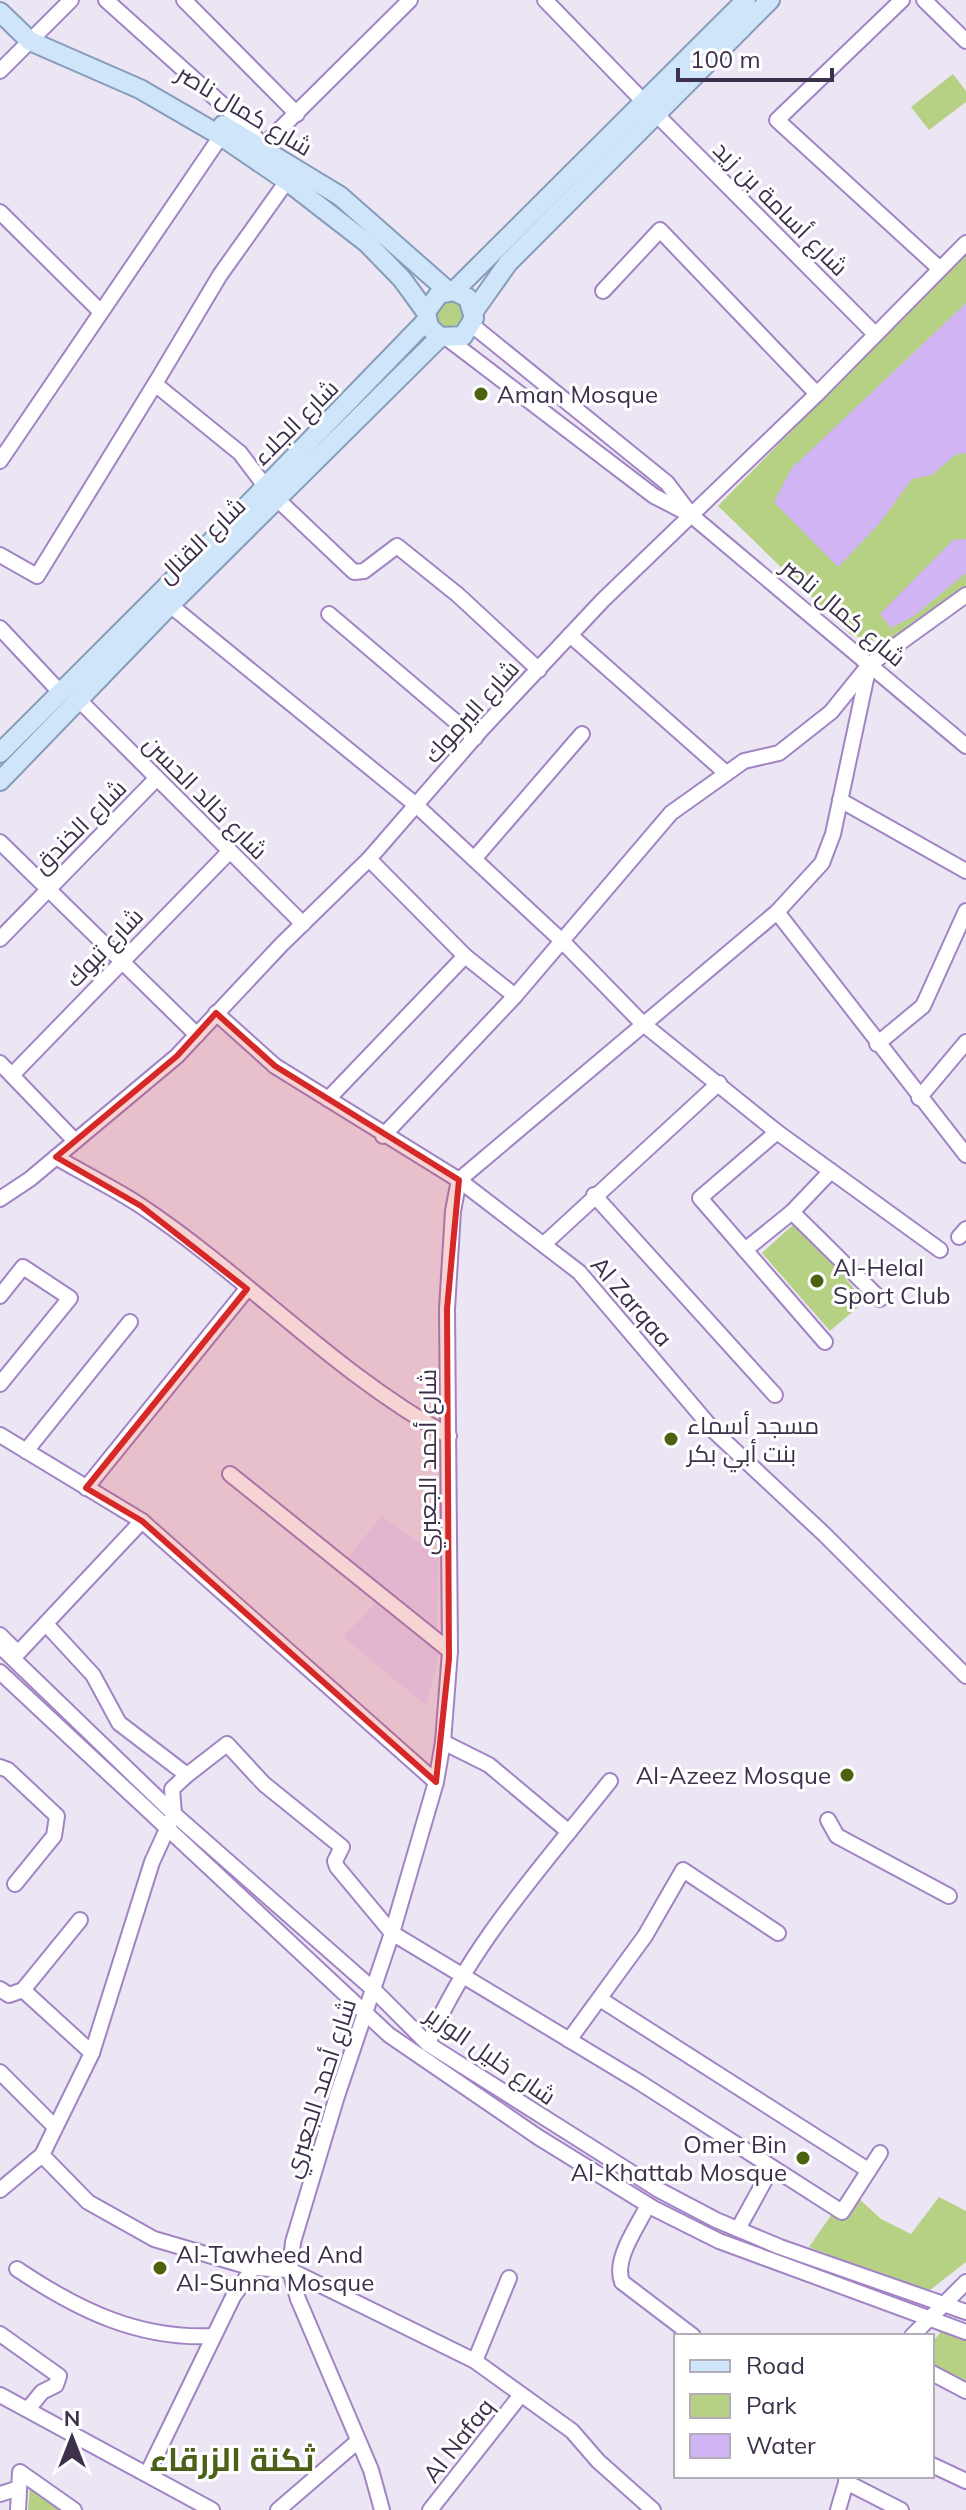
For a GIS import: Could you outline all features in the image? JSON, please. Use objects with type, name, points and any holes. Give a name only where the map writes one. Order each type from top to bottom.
[{"type":"main road","name":"شارع كمال ناصر","points":[[1,0],[34,38],[139,76],[263,146],[340,196],[451,291]]},
{"type":"main road","points":[[746,0],[650,108],[508,263],[463,336],[444,338],[427,316],[432,299],[451,291],[650,108],[770,0]]},
{"type":"main road","name":"شارع كمال ناصر","points":[[0,12],[34,38],[140,89],[221,136],[287,181],[367,243],[402,279],[427,316]]},
{"type":"main road","points":[[451,291],[468,298],[473,318]]},
{"type":"main road","name":"شارع الجلاء","points":[[59,691],[271,493],[427,316]]},
{"type":"main road","name":"شارع القنال","points":[[0,781],[170,605],[271,493],[444,338]]},
{"type":"main road","points":[[0,753],[59,691]]},
{"type":"street","points":[[0,71],[71,0]]},
{"type":"street","points":[[106,0],[243,123],[263,146],[410,0]]},
{"type":"street","points":[[184,0],[297,114]]},
{"type":"street","name":"شارع أسامة بن زيد","points":[[545,0],[874,333]]},
{"type":"street","points":[[902,0],[777,120],[940,269]]},
{"type":"street","points":[[924,0],[966,41]]},
{"type":"street","points":[[0,461],[221,136]]},
{"type":"street","points":[[0,555],[37,576],[220,275],[287,181]]},
{"type":"street","points":[[0,212],[100,311]]},
{"type":"street","points":[[603,291],[660,230],[817,394]]},
{"type":"street","name":"شارع اليرموك","points":[[0,1199],[56,1157],[197,1035],[369,859],[570,635],[817,394],[966,243]]},
{"type":"street","name":"شارع كمال ناصر","points":[[473,318],[667,483],[691,515]]},
{"type":"street","name":"شارع كمال ناصر","points":[[444,338],[654,496],[691,515],[966,746]]},
{"type":"street","points":[[155,384],[240,453],[271,493],[354,572],[364,571],[397,546],[458,595],[539,670]]},
{"type":"street","points":[[383,1136],[515,996],[671,813],[744,761],[779,753],[831,712],[869,665],[966,595]]},
{"type":"street","points":[[170,605],[416,805],[563,942],[642,1023],[777,1132],[940,1250]]},
{"type":"street","points":[[329,614],[475,738]]},
{"type":"street","points":[[0,628],[59,691]]},
{"type":"street","points":[[570,635],[726,773]]},
{"type":"street","points":[[459,1180],[777,912],[822,863],[833,834],[869,665]]},
{"type":"street","name":"شارع خالد الحسن","points":[[79,700],[303,924]]},
{"type":"street","points":[[474,859],[582,734]]},
{"type":"street","name":"شارع الخندق","points":[[0,939],[156,779]]},
{"type":"street","points":[[840,800],[966,871]]},
{"type":"street","points":[[0,842],[197,1035]]},
{"type":"street","name":"شارع تبوك","points":[[12,1075],[229,852]]},
{"type":"street","points":[[369,859],[465,956],[515,996]]},
{"type":"street","points":[[877,1044],[923,1006],[966,911]]},
{"type":"street","points":[[777,912],[966,1155]]},
{"type":"street","points":[[328,1099],[465,956]]},
{"type":"street","name":"Al Zarqaa","points":[[216,1013],[275,1066],[383,1136],[459,1180],[579,1272],[715,1432],[825,1535],[966,1676]]},
{"type":"street","points":[[919,1098],[966,1042]]},
{"type":"street","points":[[0,1063],[75,1141]]},
{"type":"street","points":[[544,1244],[719,1083]]},
{"type":"street","points":[[777,1132],[700,1198],[825,1342]]},
{"type":"street","points":[[56,1157],[141,1206],[384,1398],[449,1436]]},
{"type":"street","points":[[745,1250],[792,1212],[831,1171]]},
{"type":"street","name":"شارع أحمد الجعبري","points":[[290,2270],[293,2242],[337,2096],[392,1933],[436,1782],[443,1742],[450,1651],[447,1309],[453,1211],[459,1180]]},
{"type":"street","points":[[594,1195],[775,1395]]},
{"type":"street","points":[[792,1212],[880,1299]]},
{"type":"street","points":[[0,1296],[23,1267],[70,1298],[0,1384]]},
{"type":"street","points":[[0,1269],[13,1279]]},
{"type":"street","points":[[86,1488],[247,1289]]},
{"type":"street","points":[[26,1451],[130,1322]]},
{"type":"street","points":[[0,1435],[142,1521],[436,1782]]},
{"type":"street","points":[[230,1474],[450,1651]]},
{"type":"street","points":[[0,1635],[18,1653],[142,1521]]},
{"type":"street","points":[[46,1624],[93,1675],[119,1723],[187,1775]]},
{"type":"street","name":"شارع خليل الوزير","points":[[0,1646],[174,1814],[374,1990],[428,2044],[659,2190],[780,2247],[966,2312]]},
{"type":"street","name":"شارع خليل الوزير","points":[[0,1672],[389,2035],[525,2129],[648,2205],[719,2241],[966,2332]]},
{"type":"street","points":[[443,1742],[489,1765],[569,1832]]},
{"type":"street","points":[[0,2190],[42,2155],[92,2053],[152,1862],[174,1814],[172,1789],[227,1744],[264,1784],[342,1847],[335,1861],[337,1867],[392,1933],[462,1977],[569,2040],[842,2212],[880,2153]]},
{"type":"street","points":[[0,1767],[8,1770],[57,1816],[54,1836],[15,1884]]},
{"type":"street","points":[[428,2044],[462,1977],[610,1781]]},
{"type":"street","points":[[828,1820],[837,1836],[949,1896]]},
{"type":"street","points":[[569,2040],[645,1936],[683,1870],[778,1933]]},
{"type":"street","points":[[0,1989],[9,1995],[23,1990],[80,1920]]},
{"type":"street","points":[[23,1990],[92,2053]]},
{"type":"street","points":[[600,1999],[868,2170]]},
{"type":"street","points":[[1,2074],[55,2127]]},
{"type":"street","points":[[42,2155],[88,2202],[154,2239],[253,2268],[290,2270],[475,2361],[572,2431],[598,2461],[653,2510]]},
{"type":"street","points":[[738,2229],[771,2169]]},
{"type":"street","points":[[648,2205],[621,2259],[619,2276],[622,2282],[690,2334]]},
{"type":"street","points":[[148,2472],[233,2297],[253,2268]]},
{"type":"street","points":[[17,2269],[92,2315],[184,2337],[214,2336]]},
{"type":"street","points":[[290,2270],[371,2470],[382,2510]]},
{"type":"street","points":[[475,2361],[509,2278]]},
{"type":"street","points":[[914,2334],[966,2282]]},
{"type":"street","points":[[2,2340],[59,2376],[56,2385],[42,2392],[29,2408]]},
{"type":"street","points":[[934,2374],[966,2391]]},
{"type":"street","points":[[0,2395],[148,2472],[189,2504],[212,2510]]},
{"type":"street","name":"Al Nafaq","points":[[438,2507],[520,2396]]},
{"type":"street","points":[[278,2510],[358,2441]]},
{"type":"street","points":[[934,2466],[966,2481]]},
{"type":"street","points":[[18,2510],[20,2472],[74,2510]]},
{"type":"street","points":[[838,2510],[847,2479],[901,2510]]},
{"type":"street","points":[[0,2494],[19,2488]]},
{"type":"highlighted area","points":[[216,1013],[275,1066],[459,1180],[447,1309],[449,1659],[436,1782],[142,1521],[86,1488],[247,1289],[141,1206],[56,1157],[177,1056]]},
{"type":"shaded area","points":[[381,1516],[439,1556],[437,1639],[344,1563]]},
{"type":"shaded area","points":[[380,1599],[440,1651],[426,1705],[343,1637]]},
{"type":"green space","points":[[953,74],[966,91],[966,102],[929,130],[911,107]]},
{"type":"green space","points":[[966,253],[966,586],[891,645],[851,635],[718,506]]},
{"type":"green space","points":[[450,301],[459,305],[463,314],[459,323],[450,327],[441,323],[437,314],[441,305]]},
{"type":"green space","name":"Al-Helal Sport Club","points":[[796,1222],[865,1301],[830,1331],[762,1253]]},
{"type":"green space","points":[[855,2195],[881,2219],[911,2234],[939,2197],[966,2211],[966,2262],[930,2290],[907,2285],[809,2247],[832,2214]]},
{"type":"green space","points":[[943,2329],[966,2339],[966,2386],[934,2371],[934,2340]]},
{"type":"green space","points":[[30,2486],[60,2510],[28,2510]]},
{"type":"water","points":[[966,303],[966,453],[955,455],[932,475],[912,479],[879,524],[838,567],[774,502],[791,469]]},
{"type":"water","points":[[966,539],[966,573],[914,616],[891,628],[880,614],[953,540]]},
{"type":"place","name":"Aman Mosque","points":[[481,394]]},
{"type":"place","name":"Al-Helal Sport Club","points":[[817,1281]]},
{"type":"place","name":"مسجد أسماء بنت أبي بكر","points":[[671,1439]]},
{"type":"place","name":"Al-Azeez Mosque","points":[[847,1775]]},
{"type":"place","name":"Omer Bin Al-Khattab Mosque","points":[[803,2158]]},
{"type":"place","name":"Al-Tawheed And Al-Sunna Mosque","points":[[160,2268]]},
{"type":"district","name":"ثكنة الزرقاء","points":[[232,2459]]}]
